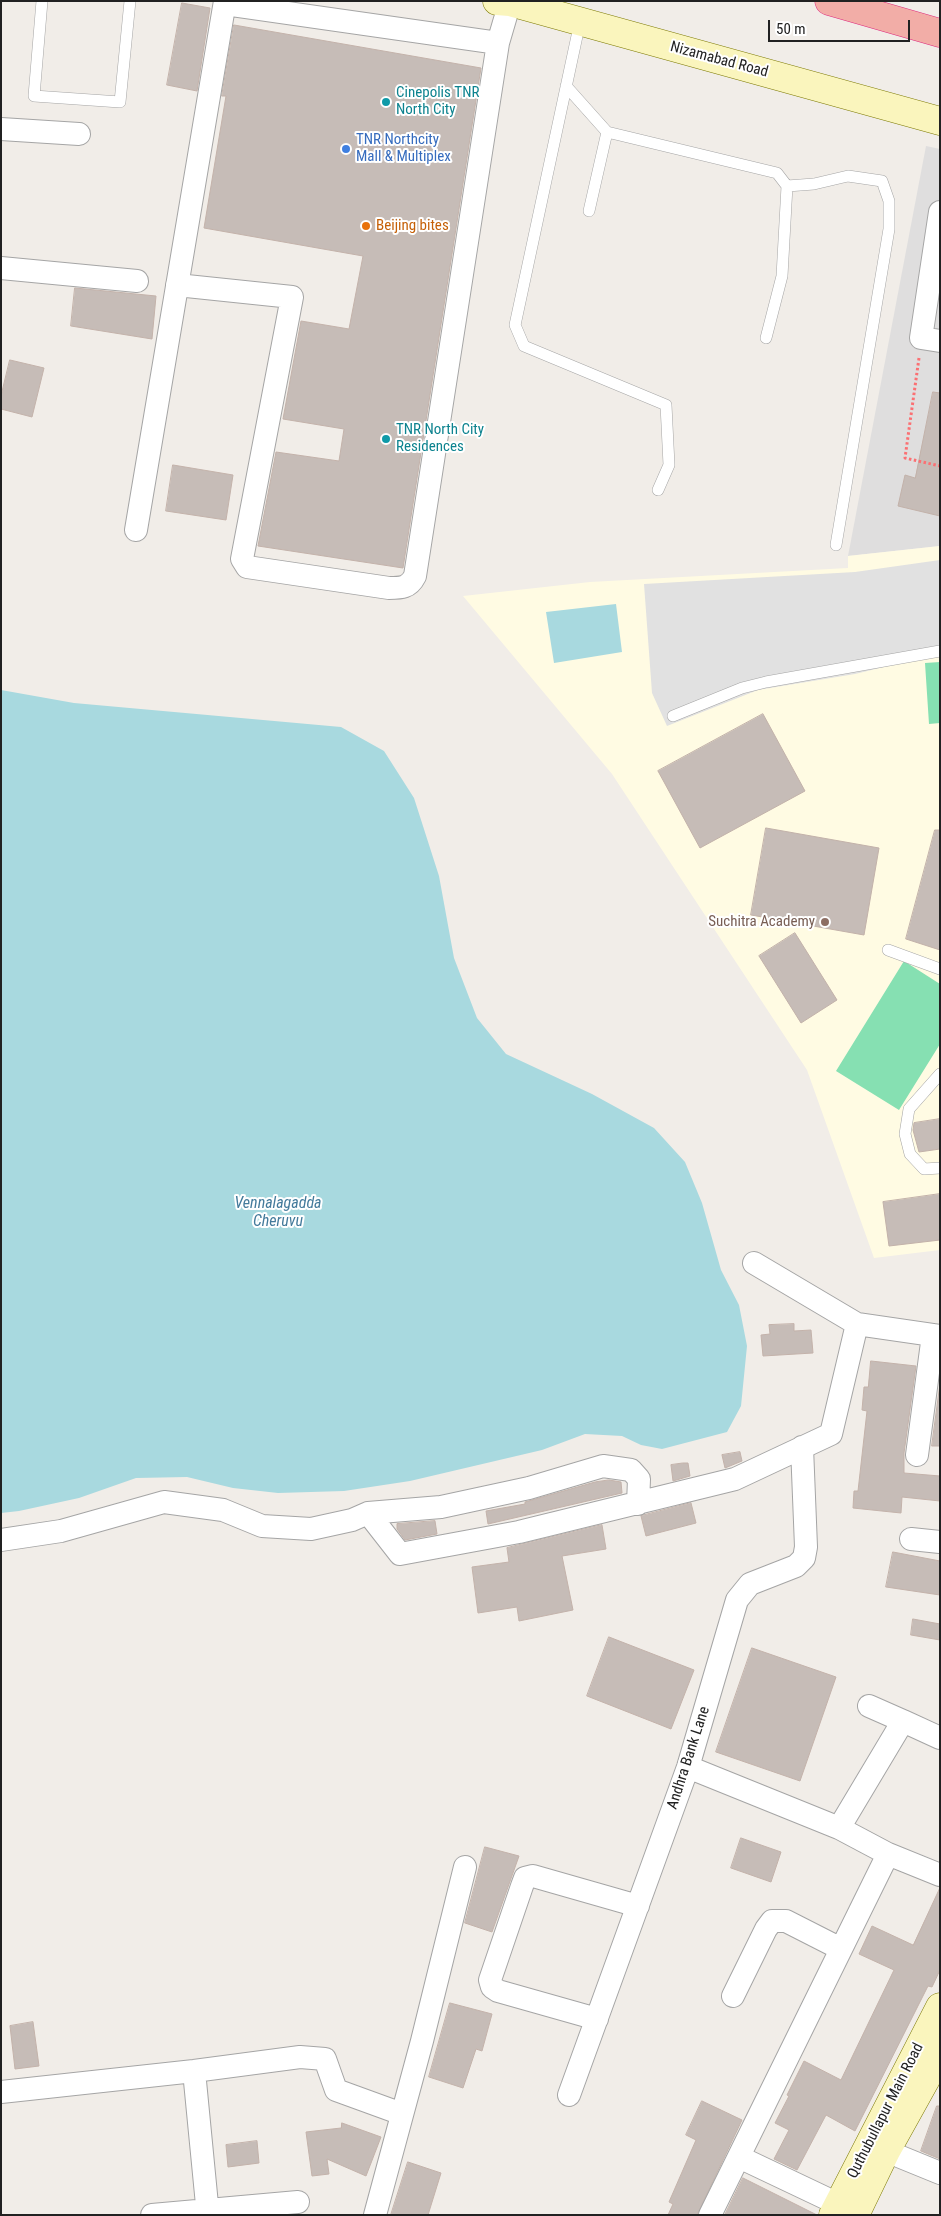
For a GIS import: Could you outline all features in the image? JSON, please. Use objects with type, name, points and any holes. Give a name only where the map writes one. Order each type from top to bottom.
[{"type":"highway","points":[[829,1],[940,33]]},
{"type":"main road","name":"Nizamabad Road","points":[[503,2],[940,121]]},
{"type":"main road","name":"Quthubullapur Main Road","points":[[842,2211],[940,2007]]},
{"type":"main road","name":"Quthubullapur Main Road","points":[[842,2211],[886,2151],[933,2081],[940,2048]]},
{"type":"street","points":[[136,530],[225,2],[498,43]]},
{"type":"street","points":[[177,284],[292,297],[242,559],[247,568],[389,588],[405,587],[411,583],[415,576],[503,2]]},
{"type":"street","points":[[1,129],[79,134]]},
{"type":"street","points":[[930,340],[940,212]]},
{"type":"street","points":[[1,268],[137,281]]},
{"type":"street","points":[[754,1263],[857,1324],[936,1336],[918,1455]]},
{"type":"street","points":[[368,1513],[400,1554],[520,1532],[735,1479],[831,1434],[857,1324]]},
{"type":"street","name":"Andhra Bank Lane","points":[[569,2095],[688,1767],[737,1600],[750,1584],[796,1566],[804,1558],[806,1547],[802,1448]]},
{"type":"street","points":[[1,1540],[61,1531],[164,1502],[223,1510],[262,1526],[311,1529],[352,1520],[368,1513],[441,1507],[529,1488],[602,1466],[630,1470],[638,1479],[638,1504]]},
{"type":"street","points":[[911,1539],[940,1542]]},
{"type":"street","points":[[869,1706],[940,1738]]},
{"type":"street","points":[[839,1828],[904,1721]]},
{"type":"street","points":[[688,1767],[839,1828],[888,1854],[940,1875]]},
{"type":"street","points":[[710,2215],[888,1854]]},
{"type":"street","points":[[375,2215],[464,1867]]},
{"type":"street","points":[[597,2019],[498,1991],[492,1987],[490,1980],[522,1886],[525,1878],[533,1876],[638,1906]]},
{"type":"street","points":[[732,1996],[766,1929],[772,1921],[786,1921],[841,1949]]},
{"type":"street","points":[[1,2092],[194,2071],[300,2057],[325,2059],[336,2090],[402,2114]]},
{"type":"street","points":[[194,2071],[208,2212]]},
{"type":"street","points":[[886,2151],[940,2173]]},
{"type":"street","points":[[739,2157],[842,2211]]},
{"type":"street","points":[[152,2215],[208,2212],[298,2202]]},
{"type":"lane","points":[[42,1],[34,96],[120,102],[130,1]]},
{"type":"lane","points":[[580,22],[515,325],[524,346],[666,405],[669,465],[658,490]]},
{"type":"lane","points":[[566,86],[607,132],[777,173],[787,186],[782,276],[766,338]]},
{"type":"lane","points":[[589,211],[607,132]]},
{"type":"lane","points":[[787,186],[814,184],[848,176],[882,181],[889,201],[889,229],[836,545]]},
{"type":"lane","points":[[673,716],[742,688],[766,682],[940,651]]},
{"type":"lane","points":[[888,950],[940,969]]},
{"type":"lane","points":[[940,1074],[909,1109],[905,1134],[910,1154],[924,1168],[940,1168]]},
{"type":"path","points":[[930,340],[905,458],[940,466]]},
{"type":"shaded area","points":[[926,146],[940,149],[940,546],[848,556]]},
{"type":"shaded area","name":"Suchitra Academy","points":[[940,546],[940,1250],[874,1258],[807,1070],[612,774],[463,596],[590,582],[848,568],[848,556]]},
{"type":"shaded area","points":[[940,560],[940,657],[917,659],[855,674],[758,690],[667,726],[652,693],[644,584],[855,572]]},
{"type":"green space","points":[[940,662],[940,723],[929,724],[925,663]]},
{"type":"green space","points":[[904,961],[940,984],[940,1044],[899,1110],[836,1071]]},
{"type":"water","points":[[616,604],[622,652],[554,663],[546,612]]},
{"type":"water","name":"Vennalagadda Cheruvu","points":[[1,690],[74,703],[341,727],[384,751],[414,798],[439,876],[454,958],[477,1018],[506,1054],[592,1094],[654,1128],[685,1162],[702,1203],[721,1270],[739,1305],[747,1346],[741,1406],[727,1432],[662,1449],[641,1445],[622,1436],[585,1434],[542,1450],[410,1481],[344,1491],[278,1493],[233,1488],[187,1477],[136,1478],[79,1498],[1,1513]]},
{"type":"building","points":[[182,3],[210,8],[197,91],[167,85]]},
{"type":"building","points":[[234,25],[481,68],[403,568],[258,546],[276,452],[339,461],[344,429],[283,419],[301,321],[349,329],[363,256],[204,228],[226,96],[222,96]]},
{"type":"building","points":[[75,288],[156,296],[152,339],[71,326]]},
{"type":"building","points":[[10,360],[44,368],[32,417],[1,409],[1,396]]},
{"type":"building","points":[[933,392],[940,393],[940,516],[898,506],[905,475],[915,478]]},
{"type":"building","points":[[173,465],[233,475],[226,520],[166,511]]},
{"type":"building","points":[[763,714],[805,791],[700,848],[658,771]]},
{"type":"building","points":[[766,828],[879,848],[864,935],[751,915]]},
{"type":"building","points":[[935,830],[940,830],[940,950],[906,939]]},
{"type":"building","points":[[795,933],[837,1000],[801,1023],[759,956]]},
{"type":"building","points":[[940,1119],[940,1149],[919,1152],[913,1130],[914,1123]]},
{"type":"building","points":[[940,1194],[940,1240],[889,1246],[883,1202]]},
{"type":"building","points":[[794,1324],[794,1331],[811,1330],[813,1353],[763,1356],[761,1335],[770,1334],[769,1325]]},
{"type":"building","points":[[871,1361],[916,1366],[904,1453],[904,1473],[940,1476],[940,1501],[902,1497],[901,1513],[853,1508],[854,1491],[858,1491],[867,1411],[862,1410],[864,1387],[868,1387]]},
{"type":"building","points":[[940,1384],[940,1446],[932,1446]]},
{"type":"building","points":[[740,1452],[742,1461],[725,1468],[722,1455]]},
{"type":"building","points":[[688,1463],[690,1476],[673,1481],[671,1465]]},
{"type":"building","points":[[609,1480],[621,1482],[622,1493],[488,1524],[486,1511],[525,1504],[525,1502],[595,1482]]},
{"type":"building","points":[[691,1503],[696,1523],[646,1536],[641,1516]]},
{"type":"building","points":[[435,1521],[437,1534],[405,1540],[397,1529],[397,1524]]},
{"type":"building","points":[[602,1525],[606,1549],[562,1556],[573,1610],[519,1621],[517,1607],[478,1613],[472,1567],[509,1562],[507,1548]]},
{"type":"building","points":[[893,1552],[940,1561],[940,1595],[886,1587]]},
{"type":"building","points":[[913,1619],[940,1624],[940,1640],[911,1635]]},
{"type":"building","points":[[609,1637],[694,1670],[671,1729],[587,1696]]},
{"type":"building","points":[[752,1648],[836,1677],[800,1781],[716,1752]]},
{"type":"building","points":[[741,1838],[781,1852],[771,1882],[731,1868]]},
{"type":"building","points":[[485,1847],[519,1856],[492,1932],[465,1923]]},
{"type":"building","points":[[940,1888],[940,1970],[932,1987],[928,1986],[855,2131],[826,2115],[797,2170],[774,2159],[789,2130],[775,2123],[804,2061],[841,2080],[894,1970],[859,1954],[872,1926],[913,1945]]},
{"type":"building","points":[[450,2003],[492,2014],[482,2051],[476,2049],[463,2088],[429,2077]]},
{"type":"building","points":[[33,2022],[39,2066],[15,2069],[10,2026]]},
{"type":"building","points":[[702,2101],[742,2120],[697,2215],[668,2215],[673,2204],[669,2202],[696,2140],[686,2135]]},
{"type":"building","points":[[937,2106],[940,2106],[940,2159],[921,2151]]},
{"type":"building","points":[[342,2123],[381,2137],[366,2176],[327,2159],[329,2174],[312,2176],[306,2132],[341,2128]]},
{"type":"building","points":[[257,2141],[259,2163],[228,2167],[226,2145]]},
{"type":"building","points":[[408,2162],[441,2173],[428,2215],[391,2215]]},
{"type":"building","points":[[743,2178],[817,2215],[725,2215]]},
{"type":"place","name":"Cinepolis TNR North City","points":[[386,102]]},
{"type":"place","name":"TNR Northcity Mall & Multiplex","points":[[346,149]]},
{"type":"place","name":"Beijing bites","points":[[366,226]]},
{"type":"place","name":"TNR North City Residences","points":[[386,439]]},
{"type":"place","name":"Suchitra Academy","points":[[825,922]]}]
